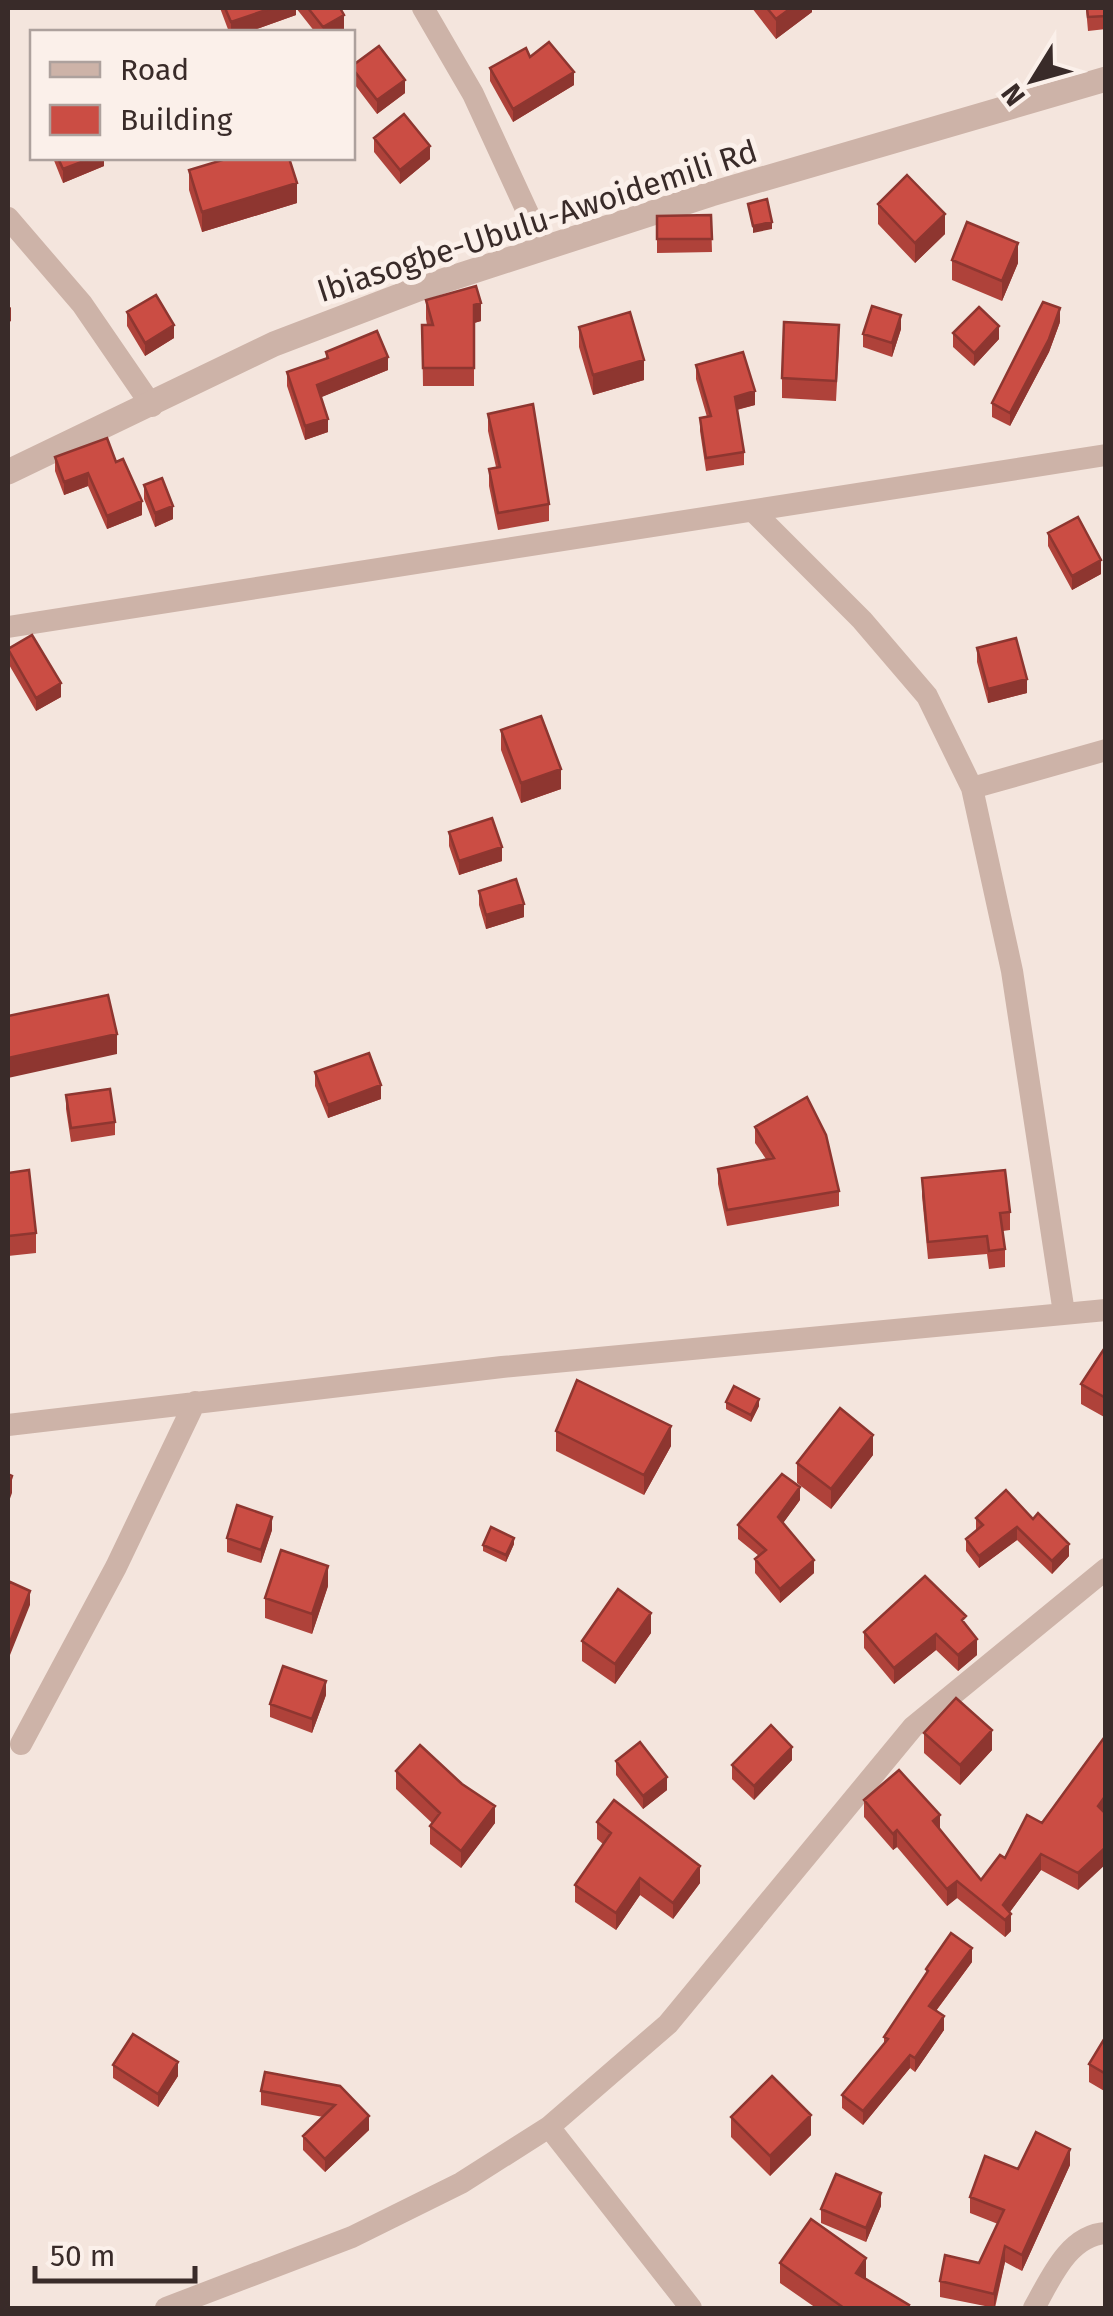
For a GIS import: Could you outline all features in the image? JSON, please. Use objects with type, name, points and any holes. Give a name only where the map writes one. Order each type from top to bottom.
[{"type":"street","points":[[423,8],[473,94],[544,248]]},
{"type":"street","name":"Ibiasogbe-Ubulu-Awoidemili Rd","points":[[8,472],[274,344],[418,289],[1106,80]]},
{"type":"street","points":[[8,218],[82,304],[152,406]]},
{"type":"street","points":[[8,626],[1106,455]]},
{"type":"street","points":[[754,512],[862,620],[927,696],[972,788],[1012,970],[1064,1313]]},
{"type":"street","points":[[972,788],[1106,750]]},
{"type":"street","points":[[8,1425],[502,1367],[1106,1310]]},
{"type":"street","points":[[21,1744],[116,1567],[194,1402]]},
{"type":"street","points":[[166,2308],[352,2238],[461,2182],[549,2127],[668,2024],[913,1728],[1106,1568]]},
{"type":"street","points":[[549,2127],[691,2308]]},
{"type":"street","points":[[1034,2308],[1076,2244],[1090,2235],[1106,2233]]},
{"type":"building","points":[[225,8],[272,8],[231,22]]},
{"type":"building","points":[[308,8],[340,8],[344,15],[323,27]]},
{"type":"building","points":[[767,8],[791,8],[776,19]]},
{"type":"building","points":[[1087,8],[1106,8],[1106,16],[1088,17]]},
{"type":"building","points":[[549,42],[574,72],[513,109],[490,68],[526,48],[530,57]]},
{"type":"building","points":[[379,46],[405,80],[377,100],[355,72],[355,64]]},
{"type":"building","points":[[404,114],[430,146],[400,170],[374,138]]},
{"type":"building","points":[[59,160],[87,160],[63,169]]},
{"type":"building","points":[[222,160],[290,160],[297,183],[202,212],[189,170]]},
{"type":"building","points":[[907,175],[945,214],[915,243],[878,204]]},
{"type":"building","points":[[767,199],[772,222],[753,226],[748,204]]},
{"type":"building","points":[[711,215],[712,239],[657,239],[657,216]]},
{"type":"building","points":[[967,222],[1018,243],[1002,281],[952,260]]},
{"type":"building","points":[[476,286],[481,303],[474,305],[474,368],[423,368],[422,325],[433,325],[426,300]]},
{"type":"building","points":[[156,295],[174,325],[145,343],[127,312]]},
{"type":"building","points":[[1043,302],[1060,308],[1049,339],[1010,413],[992,403]]},
{"type":"building","points":[[872,306],[901,315],[892,343],[863,334]]},
{"type":"building","points":[[979,307],[999,326],[974,353],[953,333]]},
{"type":"building","points":[[630,312],[644,360],[593,375],[579,327]]},
{"type":"building","points":[[784,322],[839,325],[836,381],[782,378]]},
{"type":"building","points":[[377,331],[388,357],[317,385],[328,419],[305,426],[287,372],[328,358],[326,352]]},
{"type":"building","points":[[743,352],[755,391],[735,397],[744,452],[706,458],[700,418],[711,416],[696,365]]},
{"type":"building","points":[[533,404],[549,504],[498,513],[489,469],[500,467],[488,414]]},
{"type":"building","points":[[107,438],[116,462],[123,459],[142,501],[107,516],[88,473],[64,482],[55,457]]},
{"type":"building","points":[[162,478],[173,506],[155,513],[144,485]]},
{"type":"building","points":[[1078,517],[1101,560],[1072,576],[1048,533]]},
{"type":"building","points":[[32,635],[61,683],[36,698],[8,649]]},
{"type":"building","points":[[1016,638],[1027,679],[988,689],[977,648]]},
{"type":"building","points":[[541,716],[561,769],[521,783],[501,730]]},
{"type":"building","points":[[492,818],[502,847],[459,861],[449,832]]},
{"type":"building","points":[[516,879],[524,904],[486,915],[479,891]]},
{"type":"building","points":[[108,995],[117,1034],[8,1058],[8,1016]]},
{"type":"building","points":[[369,1053],[381,1085],[328,1105],[315,1072]]},
{"type":"building","points":[[110,1089],[115,1122],[71,1128],[66,1095]]},
{"type":"building","points":[[807,1097],[826,1135],[839,1191],[727,1210],[718,1169],[774,1158],[755,1127]]},
{"type":"building","points":[[29,1170],[36,1233],[8,1236],[8,1173]]},
{"type":"building","points":[[1005,1170],[1010,1212],[1000,1213],[1005,1249],[989,1251],[987,1236],[928,1242],[922,1178]]},
{"type":"building","points":[[1106,1346],[1106,1398],[1081,1384]]},
{"type":"building","points":[[577,1380],[671,1426],[644,1475],[556,1431]]},
{"type":"building","points":[[734,1386],[759,1399],[751,1415],[726,1402]]},
{"type":"building","points":[[840,1408],[873,1435],[831,1489],[797,1463]]},
{"type":"building","points":[[782,1474],[800,1487],[778,1517],[814,1560],[780,1589],[755,1559],[766,1550],[738,1525]]},
{"type":"building","points":[[1006,1490],[1033,1519],[1038,1513],[1069,1544],[1052,1561],[1017,1527],[979,1556],[966,1539],[983,1525],[976,1518]]},
{"type":"building","points":[[237,1505],[272,1517],[261,1550],[227,1538]]},
{"type":"building","points":[[491,1527],[514,1538],[506,1555],[483,1545]]},
{"type":"building","points":[[281,1550],[328,1566],[312,1614],[265,1598]]},
{"type":"building","points":[[925,1576],[966,1616],[962,1620],[977,1639],[958,1655],[936,1634],[894,1668],[864,1632]]},
{"type":"building","points":[[8,1581],[30,1591],[8,1647]]},
{"type":"building","points":[[618,1589],[651,1613],[615,1664],[582,1641]]},
{"type":"building","points":[[283,1666],[326,1681],[312,1719],[270,1704]]},
{"type":"building","points":[[956,1698],[992,1730],[960,1765],[924,1733]]},
{"type":"building","points":[[771,1725],[792,1747],[754,1786],[732,1765]]},
{"type":"building","points":[[1106,1735],[1106,1795],[1098,1806],[1106,1814],[1106,1847],[1078,1873],[1041,1854],[1003,1905],[1011,1914],[1005,1920],[957,1881],[947,1889],[897,1830],[893,1834],[864,1800],[899,1770],[940,1815],[933,1821],[981,1880],[1000,1855],[1005,1858],[1027,1815],[1042,1823]]},
{"type":"building","points":[[640,1742],[667,1777],[643,1796],[616,1761]]},
{"type":"building","points":[[420,1745],[462,1784],[495,1806],[461,1851],[430,1826],[440,1813],[396,1771]]},
{"type":"building","points":[[614,1800],[700,1866],[673,1903],[640,1878],[616,1913],[575,1885],[611,1833],[597,1822]]},
{"type":"building","points":[[951,1933],[972,1948],[929,2006],[944,2016],[915,2058],[910,2055],[863,2111],[842,2095],[888,2039],[884,2037]]},
{"type":"building","points":[[133,2034],[178,2062],[158,2094],[113,2065]]},
{"type":"building","points":[[1106,2036],[1106,2074],[1089,2064]]},
{"type":"building","points":[[265,2072],[340,2086],[369,2116],[325,2159],[303,2136],[335,2105],[261,2091]]},
{"type":"building","points":[[772,2076],[811,2115],[770,2156],[731,2117]]},
{"type":"building","points":[[1036,2132],[1070,2149],[1022,2255],[1005,2246],[994,2294],[940,2281],[945,2255],[979,2263],[1004,2210],[970,2197],[985,2156],[1018,2169]]},
{"type":"building","points":[[836,2174],[881,2193],[866,2228],[821,2209]]},
{"type":"building","points":[[811,2219],[866,2258],[856,2273],[909,2305],[907,2308],[844,2308],[780,2263]]}]
